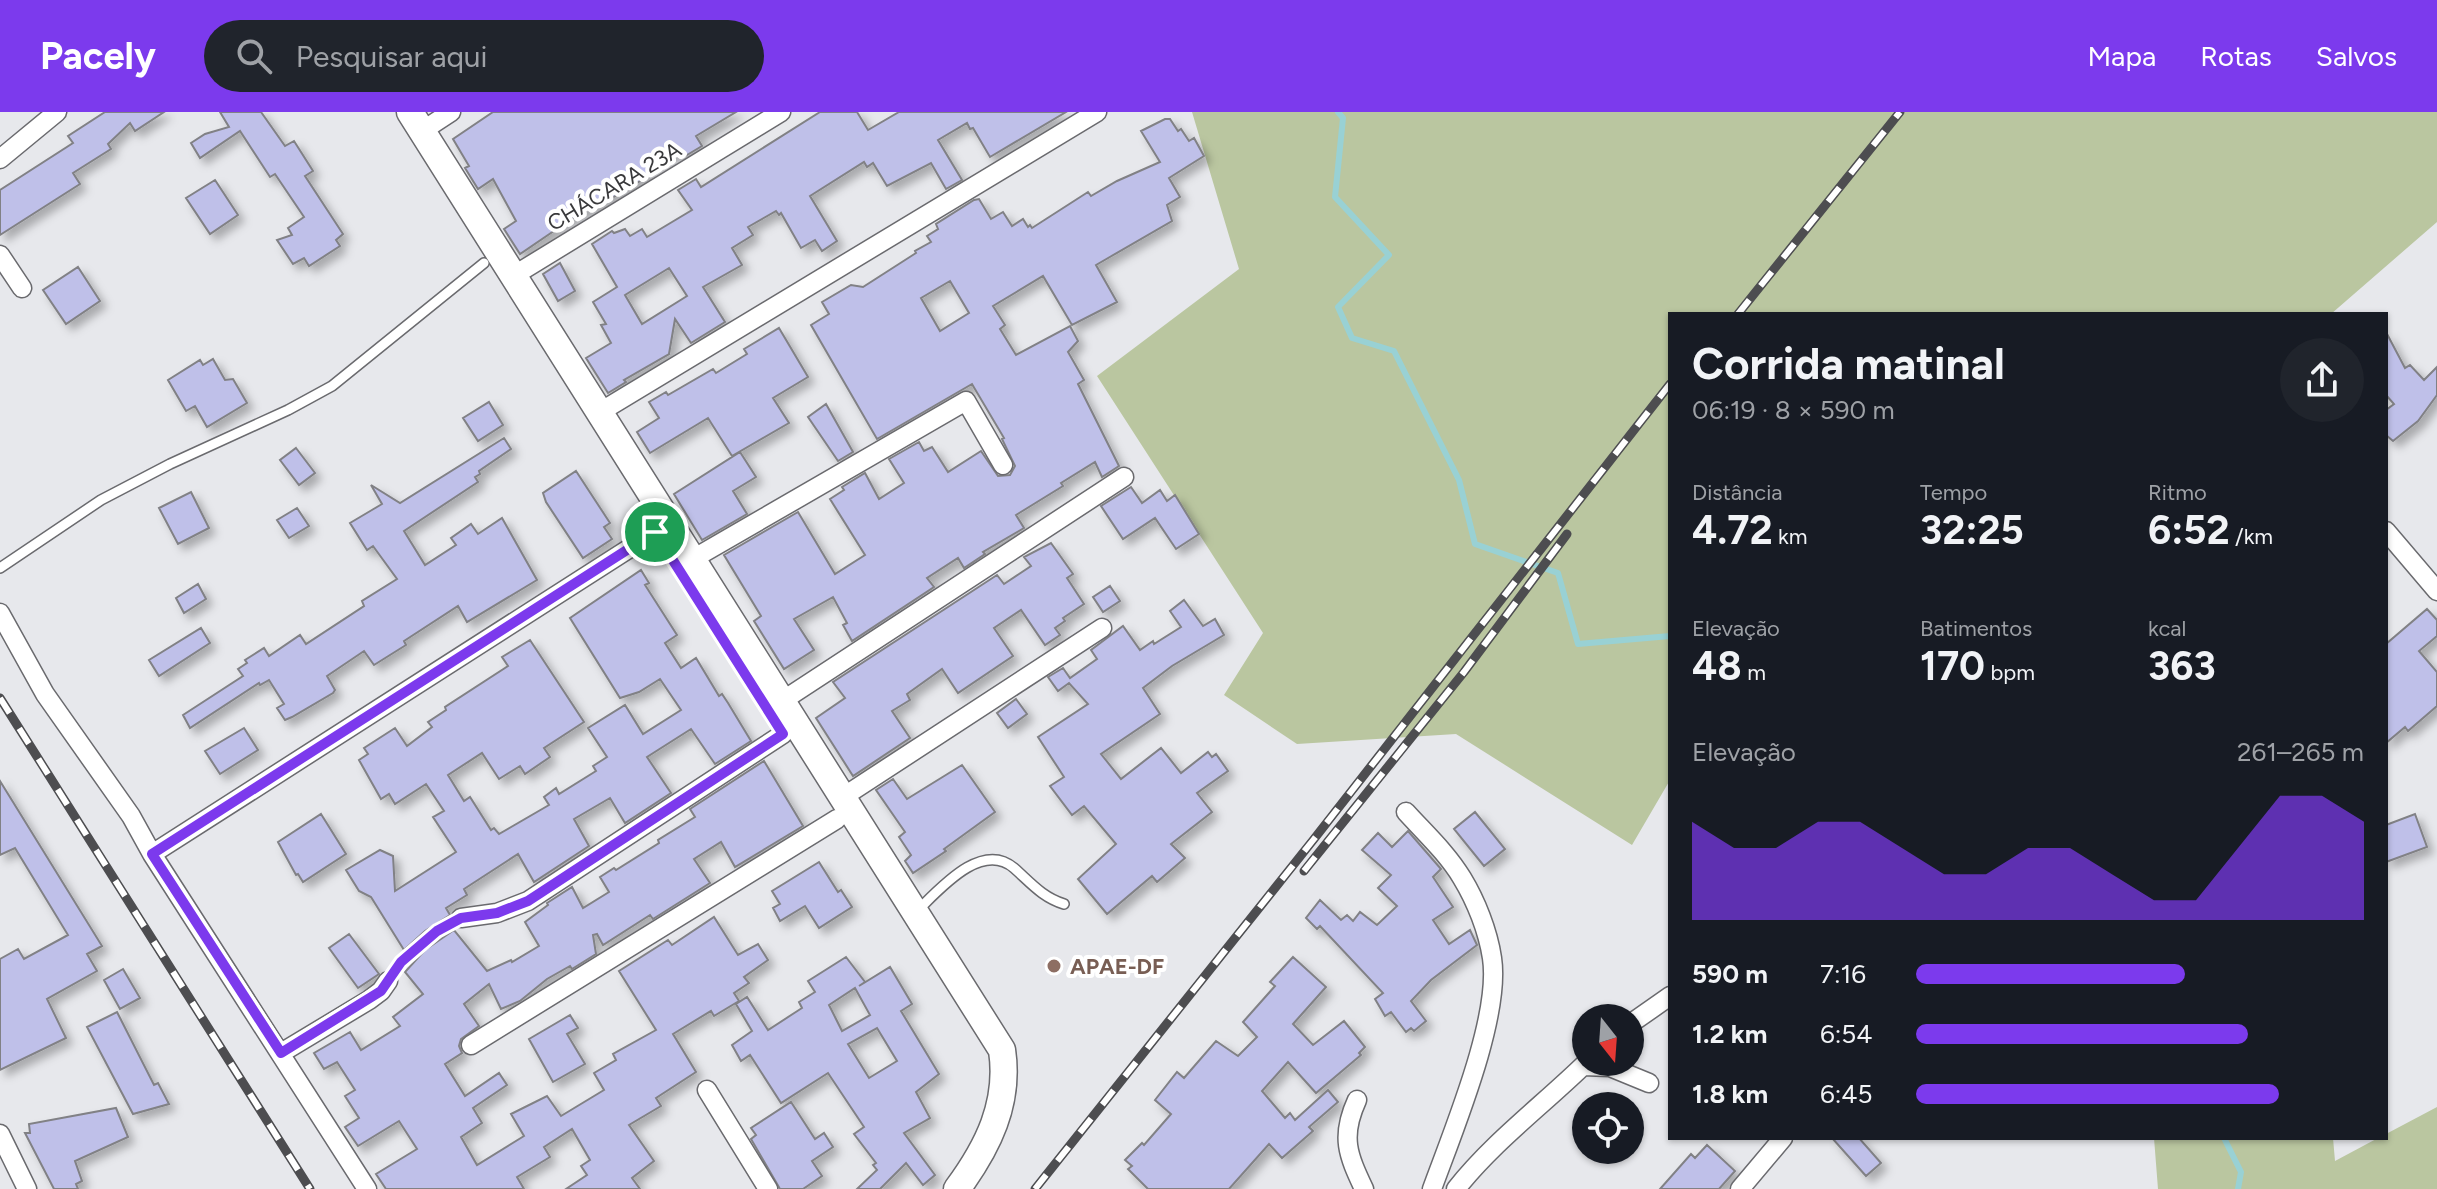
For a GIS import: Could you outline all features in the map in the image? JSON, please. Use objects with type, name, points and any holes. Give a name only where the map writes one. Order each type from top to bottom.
[{"type":"street","points":[[0,159],[57,112]]},
{"type":"street","points":[[389,112],[783,734],[916,912],[1002,1050],[1006,1073],[993,1131],[957,1189]]},
{"type":"street","points":[[451,112],[416,122],[782,701],[840,808],[986,1055],[994,1078],[998,1107]]},
{"type":"street","name":"CHÁCARA 23A","points":[[513,276],[781,112]]},
{"type":"street","points":[[600,412],[1097,112]]},
{"type":"street","points":[[0,255],[22,288]]},
{"type":"street","points":[[691,560],[966,401],[1003,465]]},
{"type":"street","points":[[782,701],[1124,477]]},
{"type":"street","points":[[152,854],[655,532]]},
{"type":"street","points":[[2388,533],[2437,591]]},
{"type":"street","points":[[0,613],[45,694],[131,816],[152,854],[367,1189]]},
{"type":"street","points":[[471,1045],[840,808],[1102,628]]},
{"type":"street","points":[[461,918],[497,913],[528,901],[783,734]]},
{"type":"street","points":[[1406,812],[1461,875],[1471,893],[1492,959],[1493,980],[1483,1037],[1432,1189]]},
{"type":"street","points":[[281,1053],[369,1000],[388,981]]},
{"type":"street","points":[[1644,1014],[1668,997]]},
{"type":"street","points":[[1456,1189],[1480,1161],[1572,1075]]},
{"type":"street","points":[[1632,1076],[1649,1083]]},
{"type":"street","points":[[707,1090],[768,1189]]},
{"type":"street","points":[[1357,1100],[1348,1119],[1346,1136],[1349,1157],[1364,1189]]},
{"type":"street","points":[[0,1134],[27,1189]]},
{"type":"street","points":[[1740,1189],[1781,1140]]},
{"type":"lane","points":[[0,568],[101,500],[332,386],[484,263]]},
{"type":"lane","points":[[916,912],[967,868],[991,859],[1012,866],[1038,891],[1064,904]]},
{"type":"lane","points":[[388,981],[401,962],[424,941],[461,918]]},
{"type":"green space","points":[[1192,112],[2437,112],[2437,222],[2333,312],[1668,312],[1668,783],[1632,845],[1456,734],[1297,744],[1224,695],[1263,633],[1097,376],[1239,269]]},
{"type":"green space","points":[[2437,1107],[2437,1189],[2158,1189],[2154,1140],[2333,1140],[2335,1161],[2374,1140],[2388,1140],[2388,1133]]},
{"type":"building","points":[[105,112],[164,112],[135,131],[130,123],[108,144],[111,149],[73,173],[80,184],[0,235],[0,190],[73,143],[68,136]]},
{"type":"building","points":[[220,112],[261,112],[285,146],[294,141],[313,171],[305,176],[343,234],[336,240],[340,246],[309,266],[304,258],[293,264],[277,240],[292,235],[288,228],[304,217],[275,174],[270,177],[240,131],[200,158],[191,143],[205,134],[229,127]]},
{"type":"building","points":[[493,112],[736,112],[696,136],[702,146],[682,158],[678,152],[647,171],[650,175],[567,222],[520,254],[504,229],[516,221],[493,179],[478,189],[453,139]]},
{"type":"building","points":[[820,112],[857,112],[868,130],[899,112],[1066,112],[990,157],[967,123],[938,140],[962,180],[946,189],[931,163],[887,186],[873,163],[867,167],[864,162],[810,196],[837,241],[822,251],[815,240],[801,248],[781,213],[779,215],[776,211],[748,227],[753,235],[732,248],[742,265],[703,287],[725,322],[691,343],[675,319],[669,354],[608,393],[586,358],[611,343],[601,325],[606,324],[593,302],[617,287],[592,244],[612,231],[625,229],[630,236],[642,229],[647,237],[692,210],[678,190],[696,179],[701,187]],"holes":[[[669,268],[687,296],[642,324],[625,295]]]},
{"type":"building","points":[[1170,119],[1189,141],[1194,138],[1204,156],[1169,178],[1180,197],[1167,205],[1172,221],[1096,265],[1117,302],[1072,325],[1043,276],[993,306],[1005,325],[1000,329],[1016,355],[1070,326],[1078,341],[1068,352],[1084,380],[1078,384],[1119,466],[1102,477],[1095,462],[1061,483],[1063,486],[1016,515],[1024,528],[983,552],[985,554],[964,568],[958,558],[927,578],[934,587],[852,641],[843,625],[847,623],[833,597],[794,619],[814,650],[784,669],[754,621],[761,616],[724,555],[798,512],[835,574],[865,555],[830,499],[844,490],[842,487],[865,473],[879,499],[904,483],[889,459],[919,442],[924,451],[932,447],[948,472],[981,451],[998,476],[1010,475],[1015,466],[1004,438],[972,384],[877,439],[811,325],[829,314],[822,302],[851,285],[863,287],[916,253],[931,242],[927,236],[938,229],[936,224],[974,200],[979,199],[991,219],[1003,212],[1012,226],[1023,219],[1032,228],[1088,192],[1091,196],[1160,162],[1141,131]],"holes":[[[950,281],[969,313],[940,331],[921,298]]]},
{"type":"building","points":[[215,180],[238,215],[210,234],[186,198]]},
{"type":"building","points":[[560,263],[575,291],[558,301],[543,274]]},
{"type":"building","points":[[78,267],[100,301],[66,324],[43,290]]},
{"type":"building","points":[[779,328],[808,377],[773,398],[789,423],[732,456],[708,418],[650,453],[637,432],[659,418],[649,402],[666,392],[668,395],[713,369],[716,373],[747,354],[744,349]]},
{"type":"building","points":[[2388,336],[2405,368],[2410,365],[2424,380],[2437,367],[2437,395],[2418,421],[2393,441],[2388,437],[2388,408],[2394,404],[2388,397]]},
{"type":"building","points":[[213,359],[225,380],[233,379],[247,403],[207,427],[195,406],[186,411],[168,380],[200,360],[203,365]]},
{"type":"building","points":[[489,402],[503,425],[478,441],[463,418]]},
{"type":"building","points":[[826,404],[853,452],[838,461],[808,417]]},
{"type":"building","points":[[504,438],[511,449],[479,471],[480,474],[475,477],[478,482],[404,531],[425,565],[456,545],[451,538],[471,524],[478,534],[502,518],[537,580],[467,622],[458,606],[374,665],[364,651],[327,676],[335,690],[333,693],[285,720],[277,708],[284,704],[269,680],[259,683],[190,728],[183,715],[243,676],[238,669],[247,663],[245,660],[264,648],[269,656],[300,635],[306,644],[364,606],[362,601],[397,579],[373,546],[367,550],[350,523],[382,504],[371,485],[400,503]]},
{"type":"building","points":[[296,448],[315,473],[299,485],[280,460]]},
{"type":"building","points":[[740,452],[756,477],[733,491],[747,514],[702,540],[674,494]]},
{"type":"building","points":[[576,471],[610,523],[604,527],[612,539],[583,558],[543,493]]},
{"type":"building","points":[[1131,487],[1142,503],[1160,490],[1167,501],[1175,495],[1199,534],[1176,549],[1155,518],[1123,539],[1101,506]]},
{"type":"building","points":[[191,492],[209,528],[178,544],[159,508]]},
{"type":"building","points":[[297,508],[309,526],[289,538],[277,520]]},
{"type":"building","points":[[1051,543],[1073,574],[1067,578],[1084,604],[1063,618],[1065,621],[1055,628],[1060,635],[1045,645],[1021,610],[994,628],[1013,656],[958,693],[942,669],[907,694],[910,700],[892,711],[910,738],[853,776],[816,718],[845,698],[833,682],[997,575],[1004,584],[1031,566],[1024,557]]},
{"type":"building","points":[[641,570],[649,583],[645,585],[677,635],[665,643],[681,668],[696,658],[751,741],[715,764],[691,729],[647,757],[671,793],[625,823],[610,798],[574,819],[589,846],[534,882],[518,854],[464,889],[467,895],[446,908],[450,915],[425,931],[404,950],[371,897],[359,891],[346,870],[380,850],[393,856],[395,891],[456,852],[433,817],[444,811],[426,784],[395,804],[389,794],[381,799],[359,760],[368,754],[364,748],[395,728],[407,746],[432,727],[428,722],[446,710],[445,707],[508,666],[502,657],[530,640],[584,722],[544,748],[550,757],[525,774],[520,766],[499,779],[482,753],[448,775],[464,801],[470,797],[491,830],[494,828],[499,834],[549,805],[544,797],[556,788],[559,794],[596,771],[593,766],[607,757],[588,728],[625,705],[643,734],[681,710],[660,679],[639,692],[620,698],[570,618]]},
{"type":"building","points":[[198,584],[206,599],[184,613],[176,598]]},
{"type":"building","points":[[1110,586],[1120,601],[1103,612],[1093,597]]},
{"type":"building","points":[[1184,600],[1203,626],[1215,619],[1224,635],[1172,666],[1143,688],[1160,714],[1101,754],[1121,779],[1161,748],[1181,773],[1208,752],[1212,757],[1216,754],[1228,771],[1197,793],[1212,812],[1171,844],[1185,858],[1157,882],[1152,876],[1107,914],[1078,879],[1116,844],[1084,806],[1072,815],[1050,786],[1064,777],[1038,737],[1088,704],[1069,683],[1058,691],[1048,677],[1063,668],[1070,678],[1097,659],[1091,650],[1123,626],[1140,650],[1153,641],[1154,644],[1181,627],[1170,611]]},
{"type":"building","points":[[2427,609],[2437,620],[2437,636],[2419,651],[2437,672],[2437,706],[2408,731],[2405,727],[2388,741],[2388,642]]},
{"type":"building","points":[[201,628],[210,643],[159,676],[149,660]]},
{"type":"building","points":[[1016,699],[1027,714],[1008,728],[997,713]]},
{"type":"building","points":[[244,728],[258,750],[220,774],[205,751]]},
{"type":"building","points":[[764,761],[803,826],[735,867],[721,842],[694,859],[710,883],[653,919],[650,915],[603,945],[597,934],[593,935],[596,954],[572,969],[570,966],[547,979],[520,1001],[501,1009],[489,984],[464,1004],[479,1026],[461,1039],[459,1046],[462,1053],[445,1064],[465,1096],[499,1073],[507,1085],[473,1108],[482,1123],[461,1137],[477,1165],[524,1136],[511,1114],[547,1096],[561,1116],[604,1090],[594,1073],[616,1060],[613,1054],[656,1030],[619,971],[668,940],[672,945],[714,917],[738,955],[758,944],[768,960],[744,977],[749,983],[734,993],[739,1001],[714,1016],[711,1011],[673,1034],[696,1072],[656,1098],[661,1106],[629,1125],[654,1161],[632,1178],[640,1189],[566,1189],[587,1175],[581,1166],[590,1160],[572,1129],[544,1147],[550,1157],[517,1177],[524,1189],[386,1189],[376,1174],[417,1149],[399,1121],[358,1146],[345,1127],[359,1118],[345,1096],[355,1090],[337,1062],[324,1069],[314,1053],[350,1032],[361,1050],[400,1026],[393,1017],[423,994],[405,972],[425,950],[454,930],[487,971],[512,962],[539,946],[525,922],[547,903],[572,887],[583,908],[609,892],[600,877],[659,843],[658,840],[695,817],[690,809]]},
{"type":"building","points":[[962,765],[995,812],[913,873],[905,861],[911,855],[899,837],[905,832],[876,790],[893,779],[907,799]]},
{"type":"building","points":[[0,781],[102,946],[87,954],[97,971],[47,999],[66,1038],[0,1070],[0,959],[18,949],[24,959],[68,935],[15,848],[0,855]]},
{"type":"building","points":[[1475,812],[1505,849],[1484,866],[1454,829]]},
{"type":"building","points":[[321,814],[346,854],[303,882],[278,842]]},
{"type":"building","points":[[2415,814],[2427,847],[2388,861],[2388,824]]},
{"type":"building","points":[[1408,831],[1441,869],[1433,877],[1453,907],[1433,920],[1449,944],[1470,930],[1477,945],[1431,980],[1411,1001],[1426,1021],[1414,1031],[1411,1028],[1406,1032],[1391,1012],[1385,1016],[1375,999],[1383,993],[1320,926],[1317,929],[1306,918],[1320,900],[1341,920],[1347,915],[1353,921],[1360,912],[1377,925],[1397,906],[1378,888],[1391,875],[1362,850],[1378,833],[1392,847]]},
{"type":"building","points":[[819,862],[838,892],[841,890],[852,907],[819,928],[805,906],[780,921],[773,908],[780,904],[772,891]]},
{"type":"building","points":[[349,934],[379,974],[358,988],[329,948]]},
{"type":"building","points":[[846,957],[865,982],[859,986],[890,967],[912,1004],[901,1011],[939,1074],[916,1092],[930,1118],[904,1133],[935,1175],[923,1185],[906,1163],[880,1189],[857,1189],[877,1170],[873,1165],[876,1163],[854,1134],[864,1127],[828,1073],[781,1103],[750,1055],[741,1061],[732,1045],[752,1031],[736,1004],[747,997],[768,1030],[802,1008],[799,1002],[815,992],[808,981]],"holes":[[[855,988],[870,1015],[842,1031],[829,1005]],[[877,1028],[897,1061],[869,1078],[848,1044]]]},
{"type":"building","points":[[1293,957],[1326,987],[1293,1024],[1313,1045],[1344,1021],[1365,1047],[1359,1053],[1361,1055],[1316,1093],[1288,1062],[1262,1091],[1285,1118],[1290,1113],[1295,1120],[1328,1090],[1338,1102],[1309,1127],[1313,1131],[1282,1158],[1269,1144],[1229,1189],[1148,1189],[1128,1169],[1132,1166],[1125,1160],[1142,1143],[1144,1145],[1171,1114],[1155,1100],[1177,1072],[1184,1078],[1216,1041],[1238,1056],[1257,1037],[1243,1022],[1275,986],[1270,982]]},
{"type":"building","points":[[123,969],[140,998],[120,1009],[104,980]]},
{"type":"building","points":[[117,1012],[154,1085],[158,1083],[169,1104],[133,1114],[87,1027]]},
{"type":"building","points":[[570,1015],[578,1028],[567,1034],[585,1064],[553,1082],[529,1039]]},
{"type":"building","points":[[791,1102],[815,1139],[824,1133],[833,1147],[812,1161],[822,1176],[803,1189],[780,1189],[751,1139],[756,1135],[751,1128]]},
{"type":"building","points":[[116,1108],[128,1137],[75,1161],[82,1181],[76,1184],[78,1189],[54,1189],[25,1133],[30,1133],[29,1124]]},
{"type":"building","points":[[1834,1140],[1861,1140],[1881,1163],[1866,1176]]},
{"type":"building","points":[[1707,1145],[1735,1171],[1719,1189],[1660,1189],[1691,1154],[1695,1158]]},
{"type":"waterway","points":[[1338,112],[1343,118],[1335,197],[1389,255],[1338,307],[1352,338],[1394,351],[1459,480],[1475,544],[1558,573],[1578,644],[1668,636]]},
{"type":"waterway","points":[[2225,1140],[2241,1172],[2238,1189]]},
{"type":"railway","points":[[1740,312],[1900,112]]},
{"type":"railway","points":[[1035,1189],[1668,387]]},
{"type":"railway","points":[[1304,871],[1464,672],[1567,534]]},
{"type":"railway","points":[[0,698],[310,1189]]},
{"type":"place","name":"APAE-DF","points":[[1054,966]]},
{"type":"route","points":[[655,532],[783,734],[528,901],[497,913],[461,918],[437,931],[401,962],[381,991],[281,1053],[152,854],[655,532]]}]
